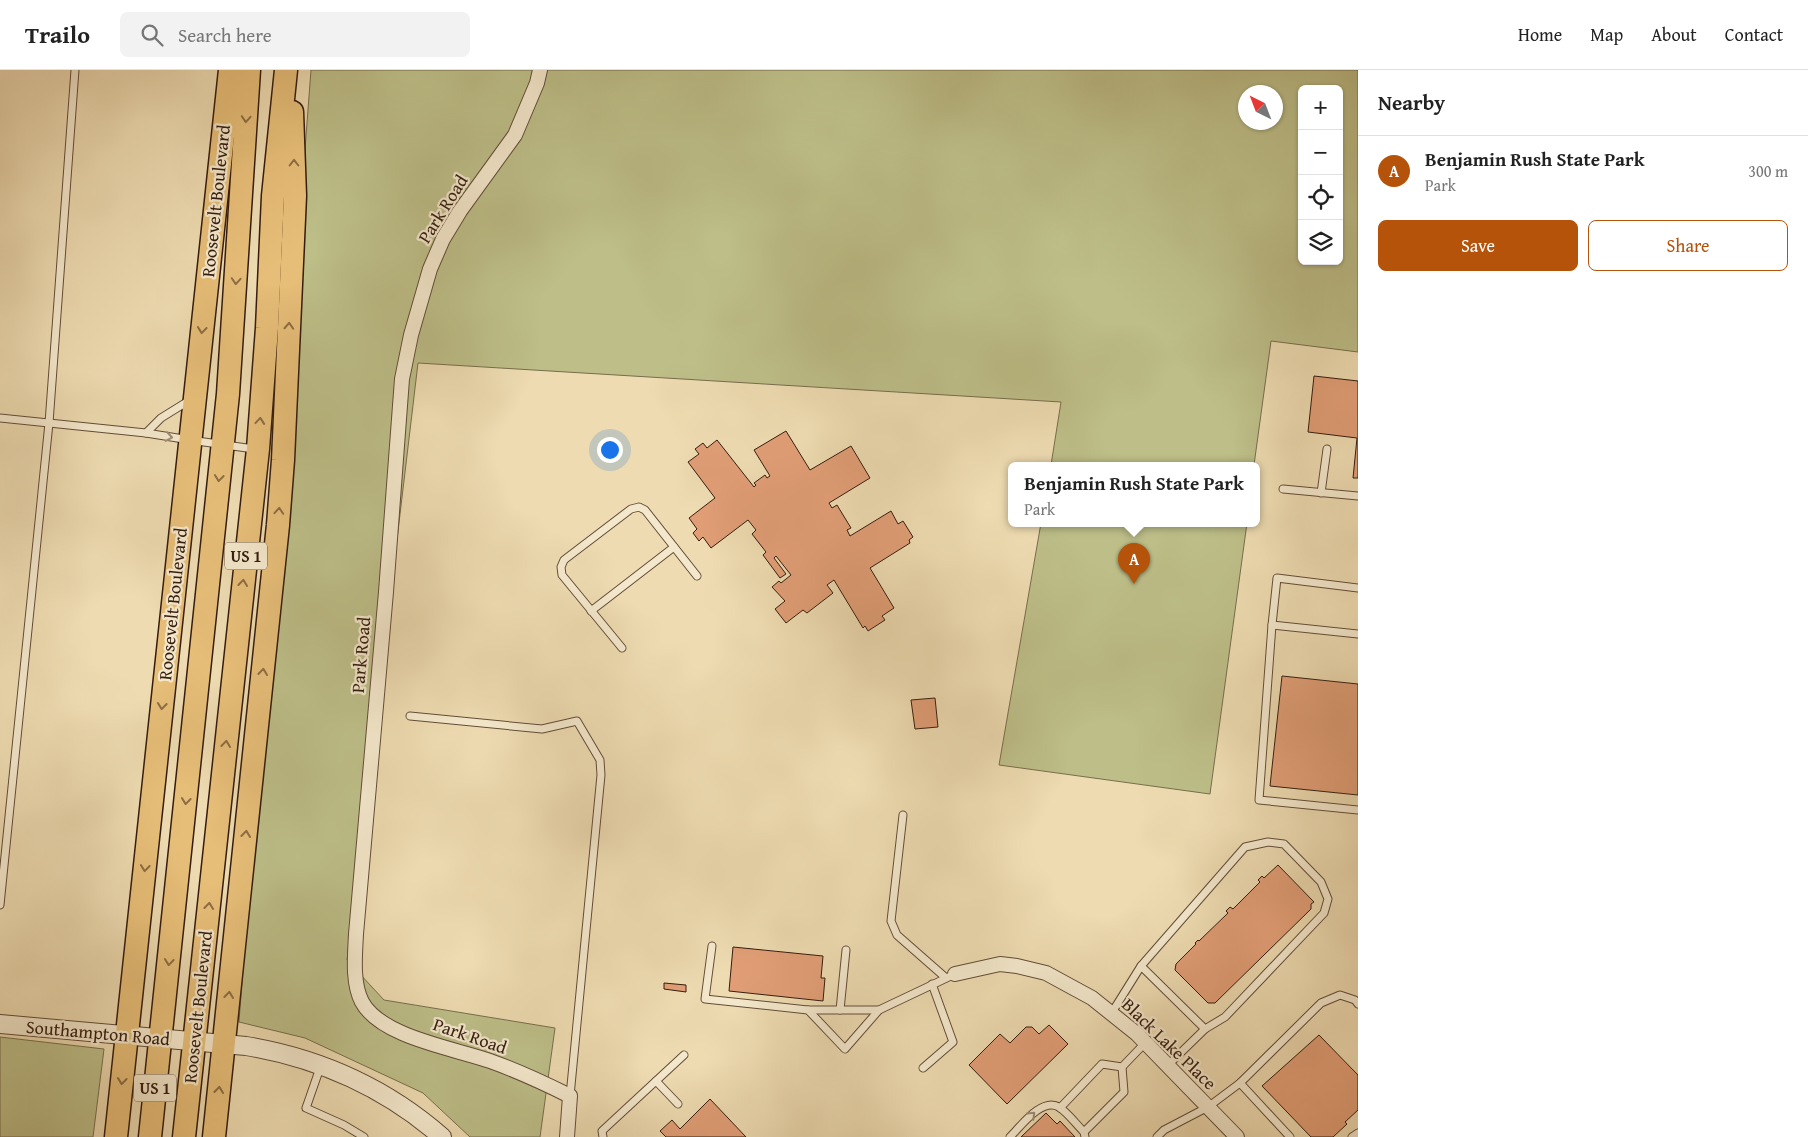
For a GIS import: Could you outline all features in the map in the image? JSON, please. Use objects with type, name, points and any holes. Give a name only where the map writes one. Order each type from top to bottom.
[{"type":"highway","name":"Roosevelt Boulevard","points":[[116,1137],[230,70]]},
{"type":"highway","name":"Roosevelt Boulevard","points":[[150,1137],[223,444],[233,329],[249,70]]},
{"type":"highway","name":"Roosevelt Boulevard","points":[[184,1137],[258,449],[267,328],[273,196],[286,70]]},
{"type":"highway","name":"Roosevelt Boulevard","points":[[214,1137],[278,525],[282,469],[295,196],[290,70]]},
{"type":"street","name":"Park Road","points":[[540,70],[537,83],[515,135],[460,211],[443,239],[430,270],[411,334],[402,379],[354,974],[361,1001],[376,1019],[394,1030],[490,1061],[570,1096]]},
{"type":"street","name":"Black Lake Place","points":[[950,976],[1000,964],[1016,966],[1046,973],[1092,998],[1145,1043],[1237,1137]]},
{"type":"street","name":"Southampton Road","points":[[0,1024],[246,1046],[284,1053],[321,1065],[380,1092],[417,1116],[442,1137]]},
{"type":"street","points":[[567,1137],[570,1096]]},
{"type":"lane","points":[[0,905],[49,423],[75,70]]},
{"type":"lane","points":[[146,432],[161,418],[195,397]]},
{"type":"lane","points":[[0,418],[146,432],[258,449]]},
{"type":"lane","points":[[1321,493],[1327,449]]},
{"type":"lane","points":[[1283,489],[1358,496]]},
{"type":"lane","points":[[622,648],[562,575],[561,567],[564,560],[632,509],[639,507],[645,510],[697,576]]},
{"type":"lane","points":[[591,611],[674,547]]},
{"type":"lane","points":[[1358,588],[1277,578],[1258,800],[1358,810]]},
{"type":"lane","points":[[1272,624],[1358,634]]},
{"type":"lane","points":[[410,716],[542,728],[577,721],[600,760],[601,776],[570,1096]]},
{"type":"lane","points":[[808,1010],[844,1049],[879,1010],[950,976],[897,935],[890,921],[903,814]]},
{"type":"lane","points":[[1111,1014],[1141,966],[1245,847],[1268,842],[1284,844],[1321,882],[1328,899],[1324,913],[1225,1017],[1205,1029],[1168,1066]]},
{"type":"lane","points":[[712,946],[705,999],[808,1010],[879,1010]]},
{"type":"lane","points":[[840,1010],[846,950]]},
{"type":"lane","points":[[1141,966],[1205,1029]]},
{"type":"lane","points":[[924,1068],[953,1042],[932,984]]},
{"type":"lane","points":[[1157,1137],[1164,1130],[1208,1108],[1240,1083],[1321,1003],[1340,995],[1355,1000],[1358,1004]]},
{"type":"lane","points":[[1010,1137],[1040,1107],[1051,1104],[1060,1108],[1085,1134],[1124,1092],[1122,1067],[1145,1043]]},
{"type":"lane","points":[[603,1137],[602,1131],[684,1055]]},
{"type":"lane","points":[[1060,1108],[1102,1064],[1122,1067]]},
{"type":"lane","points":[[321,1065],[306,1108],[344,1125],[364,1137]]},
{"type":"lane","points":[[656,1081],[678,1104]]},
{"type":"lane","points":[[1240,1083],[1290,1137]]},
{"type":"lane","points":[[1352,1137],[1358,1133]]},
{"type":"green space","points":[[311,70],[1358,70],[1358,352],[1271,341],[1254,462],[1051,462],[1061,402],[418,363],[347,960],[384,1000],[555,1028],[540,1137],[470,1137],[423,1093],[305,1038],[239,1022]]},
{"type":"green space","points":[[1040,527],[1246,527],[1210,794],[999,765]]},
{"type":"green space","points":[[0,1037],[104,1049],[93,1137],[0,1137]]},
{"type":"building","points":[[1314,376],[1358,381],[1358,478],[1353,478],[1357,438],[1308,432]]},
{"type":"building","points":[[786,431],[810,470],[851,446],[870,478],[829,503],[832,508],[837,505],[851,528],[847,530],[850,536],[891,511],[898,524],[903,521],[913,537],[909,540],[910,543],[870,568],[894,608],[882,616],[885,620],[868,631],[865,626],[863,628],[834,580],[827,585],[833,593],[807,613],[803,610],[786,623],[775,609],[785,601],[772,587],[791,575],[776,556],[774,558],[786,574],[780,578],[763,555],[766,552],[752,534],[756,530],[748,520],[711,548],[703,537],[699,541],[693,533],[697,529],[689,518],[715,498],[688,462],[699,454],[695,449],[703,443],[707,448],[717,440],[754,487],[756,485],[754,483],[765,475],[767,478],[770,476],[754,450]]},
{"type":"building","points":[[1282,676],[1358,684],[1358,795],[1270,786]]},
{"type":"building","points":[[935,698],[938,727],[915,729],[911,700]]},
{"type":"building","points":[[1278,865],[1314,902],[1311,904],[1311,909],[1215,1003],[1208,1003],[1175,970],[1176,964],[1198,940],[1228,913],[1226,911],[1230,907],[1233,909],[1260,882],[1258,880],[1262,876],[1264,878]]},
{"type":"building","points":[[733,947],[823,956],[821,978],[825,978],[823,1001],[729,991]]},
{"type":"building","points":[[664,983],[686,985],[686,992],[664,989]]},
{"type":"building","points":[[1049,1025],[1068,1044],[1007,1104],[969,1065],[1000,1034],[1010,1043],[1026,1027],[1032,1027],[1039,1034]]},
{"type":"building","points":[[1319,1035],[1358,1075],[1358,1110],[1333,1137],[1311,1137],[1262,1086]]},
{"type":"building","points":[[710,1099],[746,1137],[666,1137],[660,1131],[672,1120],[680,1129]]},
{"type":"building","points":[[1046,1113],[1057,1124],[1060,1121],[1075,1137],[1021,1137]]},
{"type":"place","name":"Benjamin Rush State Park","points":[[1134,584]]}]
